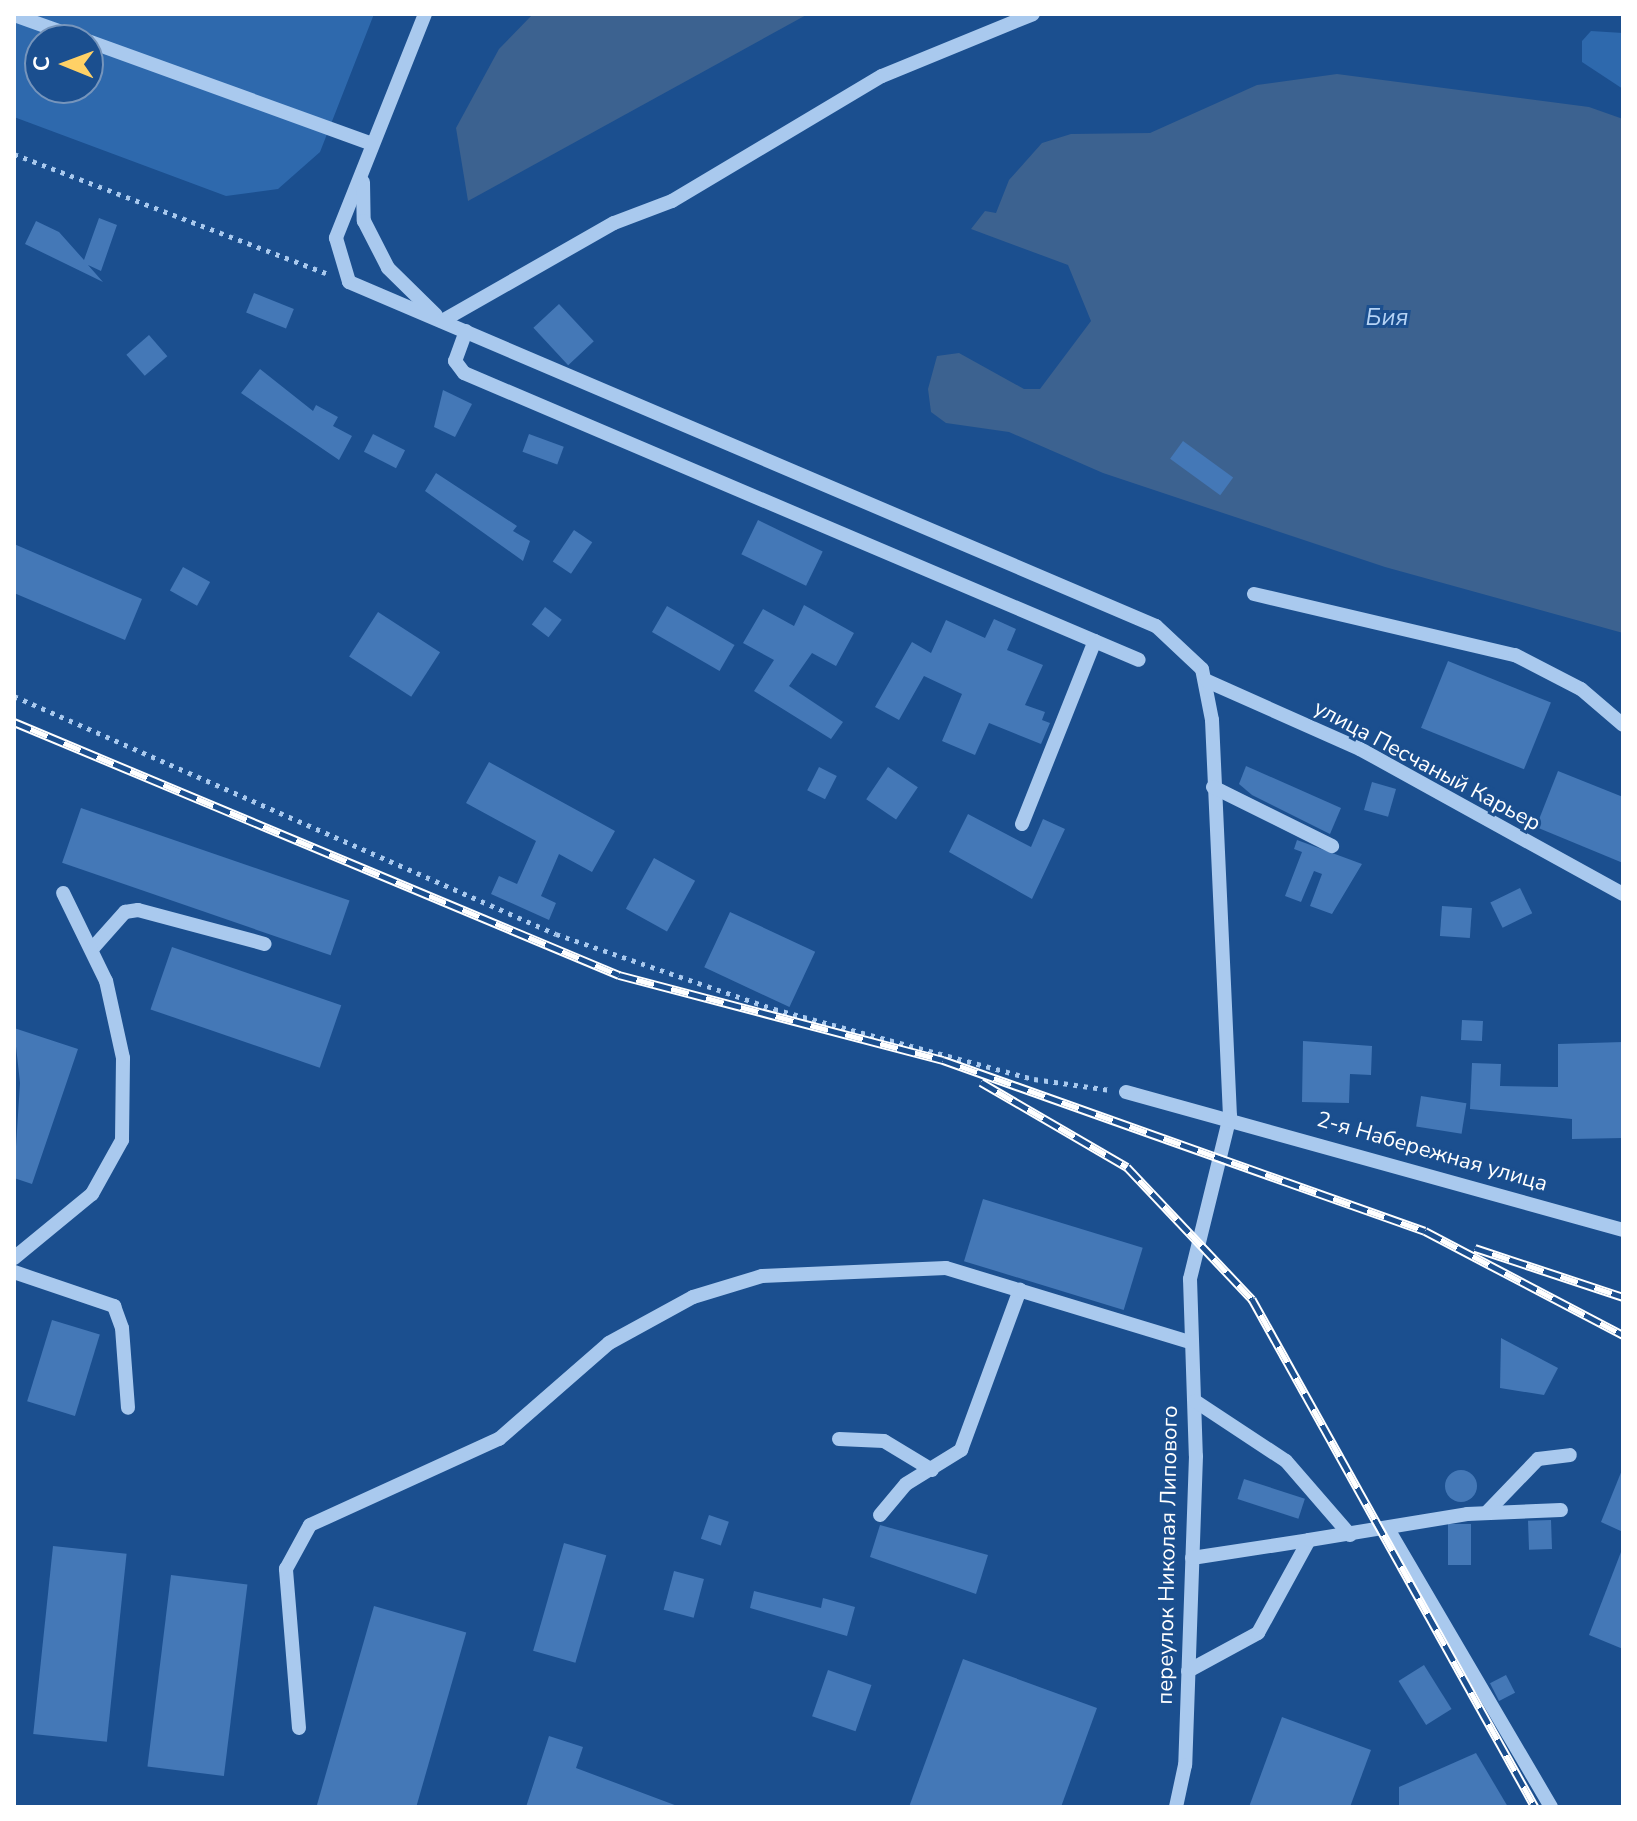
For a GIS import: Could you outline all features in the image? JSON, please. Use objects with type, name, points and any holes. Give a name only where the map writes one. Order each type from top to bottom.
[{"type":"street","points":[[425,14],[336,238],[349,282],[1156,626],[1194,657],[1207,681]]},
{"type":"street","points":[[442,321],[614,223],[672,201],[882,76],[1033,14]]},
{"type":"street","points":[[14,15],[39,24]]},
{"type":"street","points":[[104,47],[372,144]]},
{"type":"street","points":[[362,175],[364,221],[388,268],[442,321]]},
{"type":"street","points":[[466,331],[455,361],[464,373],[1139,660]]},
{"type":"street","points":[[1254,594],[1488,646],[1568,681],[1623,725]]},
{"type":"street","points":[[1022,824],[1095,641]]},
{"type":"street","name":"переулок Николая Липового","points":[[1176,1807],[1188,1671],[1195,1401],[1190,1342],[1197,1238],[1230,1116],[1207,681]]},
{"type":"street","name":"улица Песчаный Карьер","points":[[1207,681],[1360,749],[1623,894]]},
{"type":"street","points":[[1213,787],[1332,846]]},
{"type":"street","points":[[14,1258],[92,1194],[122,1140],[123,1058],[92,949],[63,893]]},
{"type":"street","points":[[92,949],[125,912],[138,910],[265,944]]},
{"type":"street","name":"2-я Набережная улица","points":[[1126,1092],[1230,1116],[1623,1230]]},
{"type":"street","points":[[299,1728],[286,1569],[301,1536],[354,1501],[499,1439],[635,1328],[693,1297],[762,1276],[931,1267],[1020,1290],[1190,1342]]},
{"type":"street","points":[[14,1272],[114,1306],[122,1328],[128,1408]]},
{"type":"street","points":[[880,1515],[896,1493],[961,1450],[1020,1290]]},
{"type":"street","points":[[1195,1401],[1286,1461],[1350,1535]]},
{"type":"street","points":[[839,1439],[884,1441],[932,1470]]},
{"type":"street","points":[[1488,1511],[1538,1459],[1570,1455]]},
{"type":"street","points":[[1192,1558],[1488,1511],[1561,1510]]},
{"type":"street","points":[[1388,1529],[1551,1807]]},
{"type":"street","points":[[1188,1671],[1258,1633],[1309,1540]]},
{"type":"path","points":[[14,154],[349,282]]},
{"type":"path","points":[[14,696],[556,934],[774,1009],[1034,1079],[1126,1092]]},
{"type":"shaded area","points":[[14,14],[374,14],[320,152],[278,189],[226,196],[14,117]]},
{"type":"shaded area","points":[[1591,31],[1623,33],[1623,89],[1582,62],[1582,41]]},
{"type":"water","points":[[533,14],[808,14],[468,201],[456,128],[499,49]]},
{"type":"water","name":"Бия","points":[[1337,74],[1589,107],[1623,119],[1623,633],[1385,567],[1103,473],[1009,432],[946,423],[931,412],[928,389],[937,356],[959,353],[1024,389],[1040,389],[1091,321],[1068,265],[971,229],[985,211],[996,213],[1009,180],[1042,143],[1071,134],[1150,133],[1257,85]]},
{"type":"building","points":[[99,218],[117,225],[101,271],[88,265],[103,282],[25,244],[36,221],[59,232],[84,260]]},
{"type":"building","points":[[254,293],[294,309],[286,329],[246,312]]},
{"type":"building","points":[[559,304],[594,341],[568,365],[533,328]]},
{"type":"building","points":[[149,335],[167,356],[145,376],[126,355]]},
{"type":"building","points":[[260,369],[313,411],[316,405],[338,417],[333,426],[352,436],[339,460],[241,393]]},
{"type":"building","points":[[443,390],[472,404],[455,437],[434,427]]},
{"type":"building","points":[[373,434],[405,450],[396,468],[364,452]]},
{"type":"building","points":[[529,434],[564,447],[557,465],[523,452]]},
{"type":"building","points":[[1183,441],[1233,477],[1220,495],[1170,459]]},
{"type":"building","points":[[436,473],[517,526],[513,531],[530,541],[523,561],[425,491]]},
{"type":"building","points":[[758,520],[823,552],[806,586],[741,554]]},
{"type":"building","points":[[574,530],[592,542],[571,574],[553,562]]},
{"type":"building","points":[[14,544],[142,599],[125,640],[14,593]]},
{"type":"building","points":[[183,567],[210,582],[197,606],[170,591]]},
{"type":"building","points":[[804,605],[854,633],[836,666],[812,653],[789,686],[843,722],[831,739],[754,691],[774,660],[743,643],[763,609],[794,626]]},
{"type":"building","points":[[667,606],[735,645],[720,671],[652,632]]},
{"type":"building","points":[[545,607],[562,620],[549,637],[532,625]]},
{"type":"building","points":[[378,612],[440,652],[411,697],[349,656]]},
{"type":"building","points":[[994,619],[1016,629],[1007,650],[1043,665],[1025,705],[1045,712],[1042,720],[1050,723],[1041,744],[989,723],[975,755],[942,741],[962,694],[924,676],[899,720],[875,707],[912,642],[931,653],[946,620],[985,638]]},
{"type":"building","points":[[1448,661],[1551,703],[1524,769],[1421,728]]},
{"type":"building","points":[[489,762],[615,831],[592,872],[559,854],[541,896],[556,903],[549,920],[491,894],[499,876],[517,884],[536,841],[466,803]]},
{"type":"building","points":[[1246,766],[1341,808],[1330,834],[1252,795],[1239,784]]},
{"type":"building","points":[[819,767],[837,776],[825,799],[807,790]]},
{"type":"building","points":[[888,767],[918,787],[896,819],[866,799]]},
{"type":"building","points":[[1558,771],[1623,797],[1623,863],[1536,827]]},
{"type":"building","points":[[1372,782],[1396,789],[1388,817],[1364,810]]},
{"type":"building","points":[[81,808],[350,900],[331,955],[62,863]]},
{"type":"building","points":[[968,814],[1031,847],[1043,819],[1065,829],[1032,899],[949,852]]},
{"type":"building","points":[[1297,840],[1362,864],[1332,914],[1310,906],[1322,874],[1314,871],[1301,902],[1285,896],[1302,852],[1294,849]]},
{"type":"building","points":[[654,858],[695,881],[667,932],[626,909]]},
{"type":"building","points":[[1520,888],[1532,913],[1503,928],[1490,902]]},
{"type":"building","points":[[1442,906],[1472,908],[1470,938],[1440,936]]},
{"type":"building","points":[[730,912],[815,952],[789,1007],[704,967]]},
{"type":"building","points":[[172,947],[341,1005],[320,1068],[151,1009]]},
{"type":"building","points":[[1462,1020],[1483,1021],[1482,1041],[1461,1040]]},
{"type":"building","points":[[14,1028],[78,1049],[32,1184],[14,1178],[20,1083]]},
{"type":"building","points":[[1303,1041],[1372,1046],[1371,1075],[1350,1074],[1349,1103],[1302,1102]]},
{"type":"building","points":[[1623,1042],[1623,1138],[1572,1139],[1572,1119],[1470,1109],[1472,1063],[1501,1064],[1500,1086],[1558,1087],[1558,1044]]},
{"type":"building","points":[[1421,1096],[1466,1103],[1462,1134],[1416,1127]]},
{"type":"building","points":[[983,1199],[1143,1248],[1124,1310],[964,1261]]},
{"type":"building","points":[[52,1320],[100,1335],[75,1416],[27,1401]]},
{"type":"building","points":[[1501,1338],[1558,1368],[1544,1395],[1500,1388]]},
{"type":"building","points":[[1461,1470],[1472,1475],[1477,1486],[1472,1497],[1461,1502],[1450,1497],[1445,1486],[1450,1475]]},
{"type":"building","points":[[1623,1470],[1623,1532],[1601,1522]]},
{"type":"building","points":[[1244,1479],[1305,1499],[1298,1519],[1238,1499]]},
{"type":"building","points":[[709,1515],[729,1522],[721,1545],[701,1539]]},
{"type":"building","points":[[1551,1520],[1552,1549],[1529,1550],[1528,1521]]},
{"type":"building","points":[[1448,1524],[1471,1524],[1471,1565],[1448,1565]]},
{"type":"building","points":[[880,1525],[988,1555],[976,1594],[870,1557]]},
{"type":"building","points":[[564,1543],[606,1555],[575,1663],[533,1651]]},
{"type":"building","points":[[53,1546],[127,1554],[107,1742],[33,1734]]},
{"type":"building","points":[[1623,1552],[1623,1649],[1589,1635]]},
{"type":"building","points":[[674,1571],[704,1579],[694,1618],[664,1610]]},
{"type":"building","points":[[171,1575],[247,1584],[224,1776],[147,1767]]},
{"type":"building","points":[[754,1591],[821,1608],[823,1598],[855,1607],[847,1636],[750,1608]]},
{"type":"building","points":[[374,1606],[466,1632],[416,1807],[316,1807]]},
{"type":"building","points":[[963,1659],[1097,1708],[1061,1807],[909,1807]]},
{"type":"building","points":[[1424,1665],[1452,1709],[1426,1725],[1399,1681]]},
{"type":"building","points":[[828,1670],[871,1685],[856,1731],[812,1716]]},
{"type":"building","points":[[1506,1675],[1515,1693],[1499,1701],[1490,1683]]},
{"type":"building","points":[[1282,1717],[1371,1750],[1350,1807],[1249,1807]]},
{"type":"building","points":[[549,1736],[583,1747],[576,1768],[680,1807],[526,1807]]},
{"type":"building","points":[[1476,1753],[1508,1807],[1399,1807],[1399,1787]]},
{"type":"railway","points":[[14,722],[619,975],[943,1060],[1425,1231],[1623,1335]]},
{"type":"railway","points":[[981,1082],[1127,1167],[1252,1299],[1535,1807]]},
{"type":"railway","points":[[1475,1248],[1623,1297]]}]
